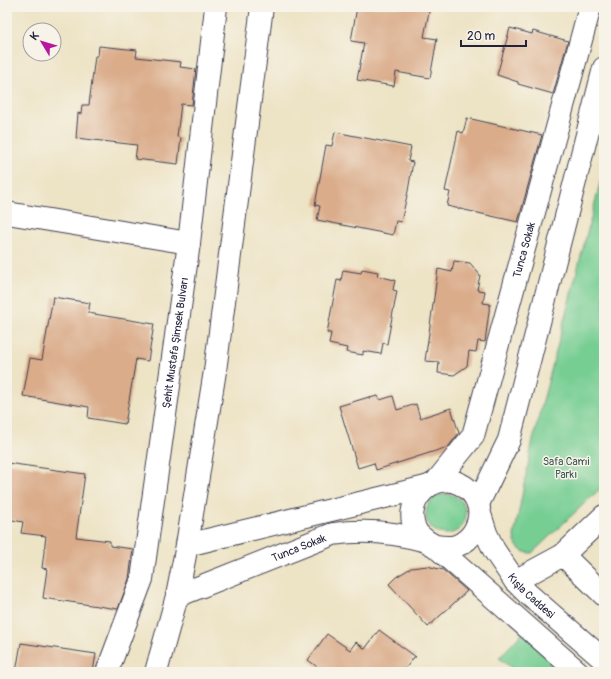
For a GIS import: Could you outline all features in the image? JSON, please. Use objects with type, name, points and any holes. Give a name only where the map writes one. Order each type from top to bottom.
[{"type":"street","name":"Şehit Mustafa Şimsek Bulvarı","points":[[107,672],[142,579],[189,243],[216,7]]},
{"type":"street","points":[[156,672],[177,596],[188,545],[215,371],[262,7]]},
{"type":"street","name":"Tunca Sokak","points":[[431,484],[473,436],[590,7]]},
{"type":"street","points":[[431,544],[446,548],[456,546],[466,541],[473,534],[478,524],[479,509],[509,440],[604,68]]},
{"type":"street","points":[[7,214],[189,243]]},
{"type":"street","points":[[188,545],[446,480],[456,482],[466,487],[473,494],[479,509]]},
{"type":"street","points":[[431,484],[419,494],[414,504],[412,514],[418,534],[578,672]]},
{"type":"street","name":"Kışla Caddesi","points":[[479,509],[486,533],[494,550],[516,581],[528,594],[604,660]]},
{"type":"street","points":[[516,581],[563,555],[604,516]]},
{"type":"street","name":"Tunca Sokak","points":[[177,596],[333,534],[349,532],[382,532],[404,535],[431,544]]},
{"type":"street","points":[[563,555],[604,595]]},
{"type":"green space","name":"Safa Cami Parkı","points":[[604,168],[604,485],[532,553],[528,553],[519,549],[514,536],[533,439]]},
{"type":"green space","points":[[450,494],[457,497],[463,503],[466,514],[465,522],[457,531],[450,534],[442,534],[435,531],[427,522],[426,510],[429,503],[438,495]]},
{"type":"green space","points":[[525,630],[573,672],[517,672],[499,658]]},
{"type":"building","points":[[357,7],[430,7],[424,37],[437,39],[430,78],[396,72],[394,86],[357,80],[364,43],[351,41]]},
{"type":"building","points":[[510,28],[532,34],[533,31],[568,41],[553,94],[518,84],[518,82],[497,75]]},
{"type":"building","points":[[99,46],[137,50],[136,57],[181,62],[180,67],[196,69],[192,105],[181,104],[177,137],[181,138],[178,164],[135,159],[137,145],[76,138],[78,113],[81,114],[82,105],[89,105],[95,56],[98,56]]},
{"type":"building","points":[[467,118],[542,135],[518,222],[447,206],[450,192],[445,191],[458,131],[463,133]]},
{"type":"building","points":[[335,132],[411,147],[408,161],[413,162],[408,191],[401,222],[396,221],[393,235],[317,220],[320,206],[315,205],[326,145],[332,146]]},
{"type":"building","points":[[454,261],[470,263],[480,275],[477,290],[485,291],[483,303],[490,304],[485,342],[478,341],[476,352],[469,351],[467,366],[454,375],[438,373],[439,362],[425,361],[438,269],[452,272]]},
{"type":"building","points":[[362,269],[378,272],[377,276],[395,280],[393,290],[397,291],[387,344],[383,343],[381,354],[363,351],[363,355],[346,352],[347,348],[329,344],[331,333],[327,333],[337,280],[341,281],[343,270],[361,273]]},
{"type":"building","points":[[53,297],[90,303],[88,313],[154,324],[148,361],[136,359],[125,424],[88,418],[89,407],[23,396],[30,358],[42,360]]},
{"type":"building","points":[[378,396],[380,400],[393,396],[397,410],[416,404],[420,418],[451,408],[459,433],[448,447],[376,470],[374,463],[358,468],[339,406],[369,397]]},
{"type":"building","points":[[7,463],[85,474],[76,537],[110,541],[110,546],[133,549],[129,579],[118,609],[43,598],[47,569],[42,568],[46,536],[21,533],[23,522],[7,519]]},
{"type":"building","points":[[427,566],[443,570],[467,591],[428,627],[389,584],[396,577],[411,568]]},
{"type":"building","points":[[379,630],[416,657],[414,657],[403,672],[324,672],[308,660],[327,634],[350,650],[356,642],[365,649]]},
{"type":"building","points":[[21,643],[96,654],[93,672],[16,672]]}]
